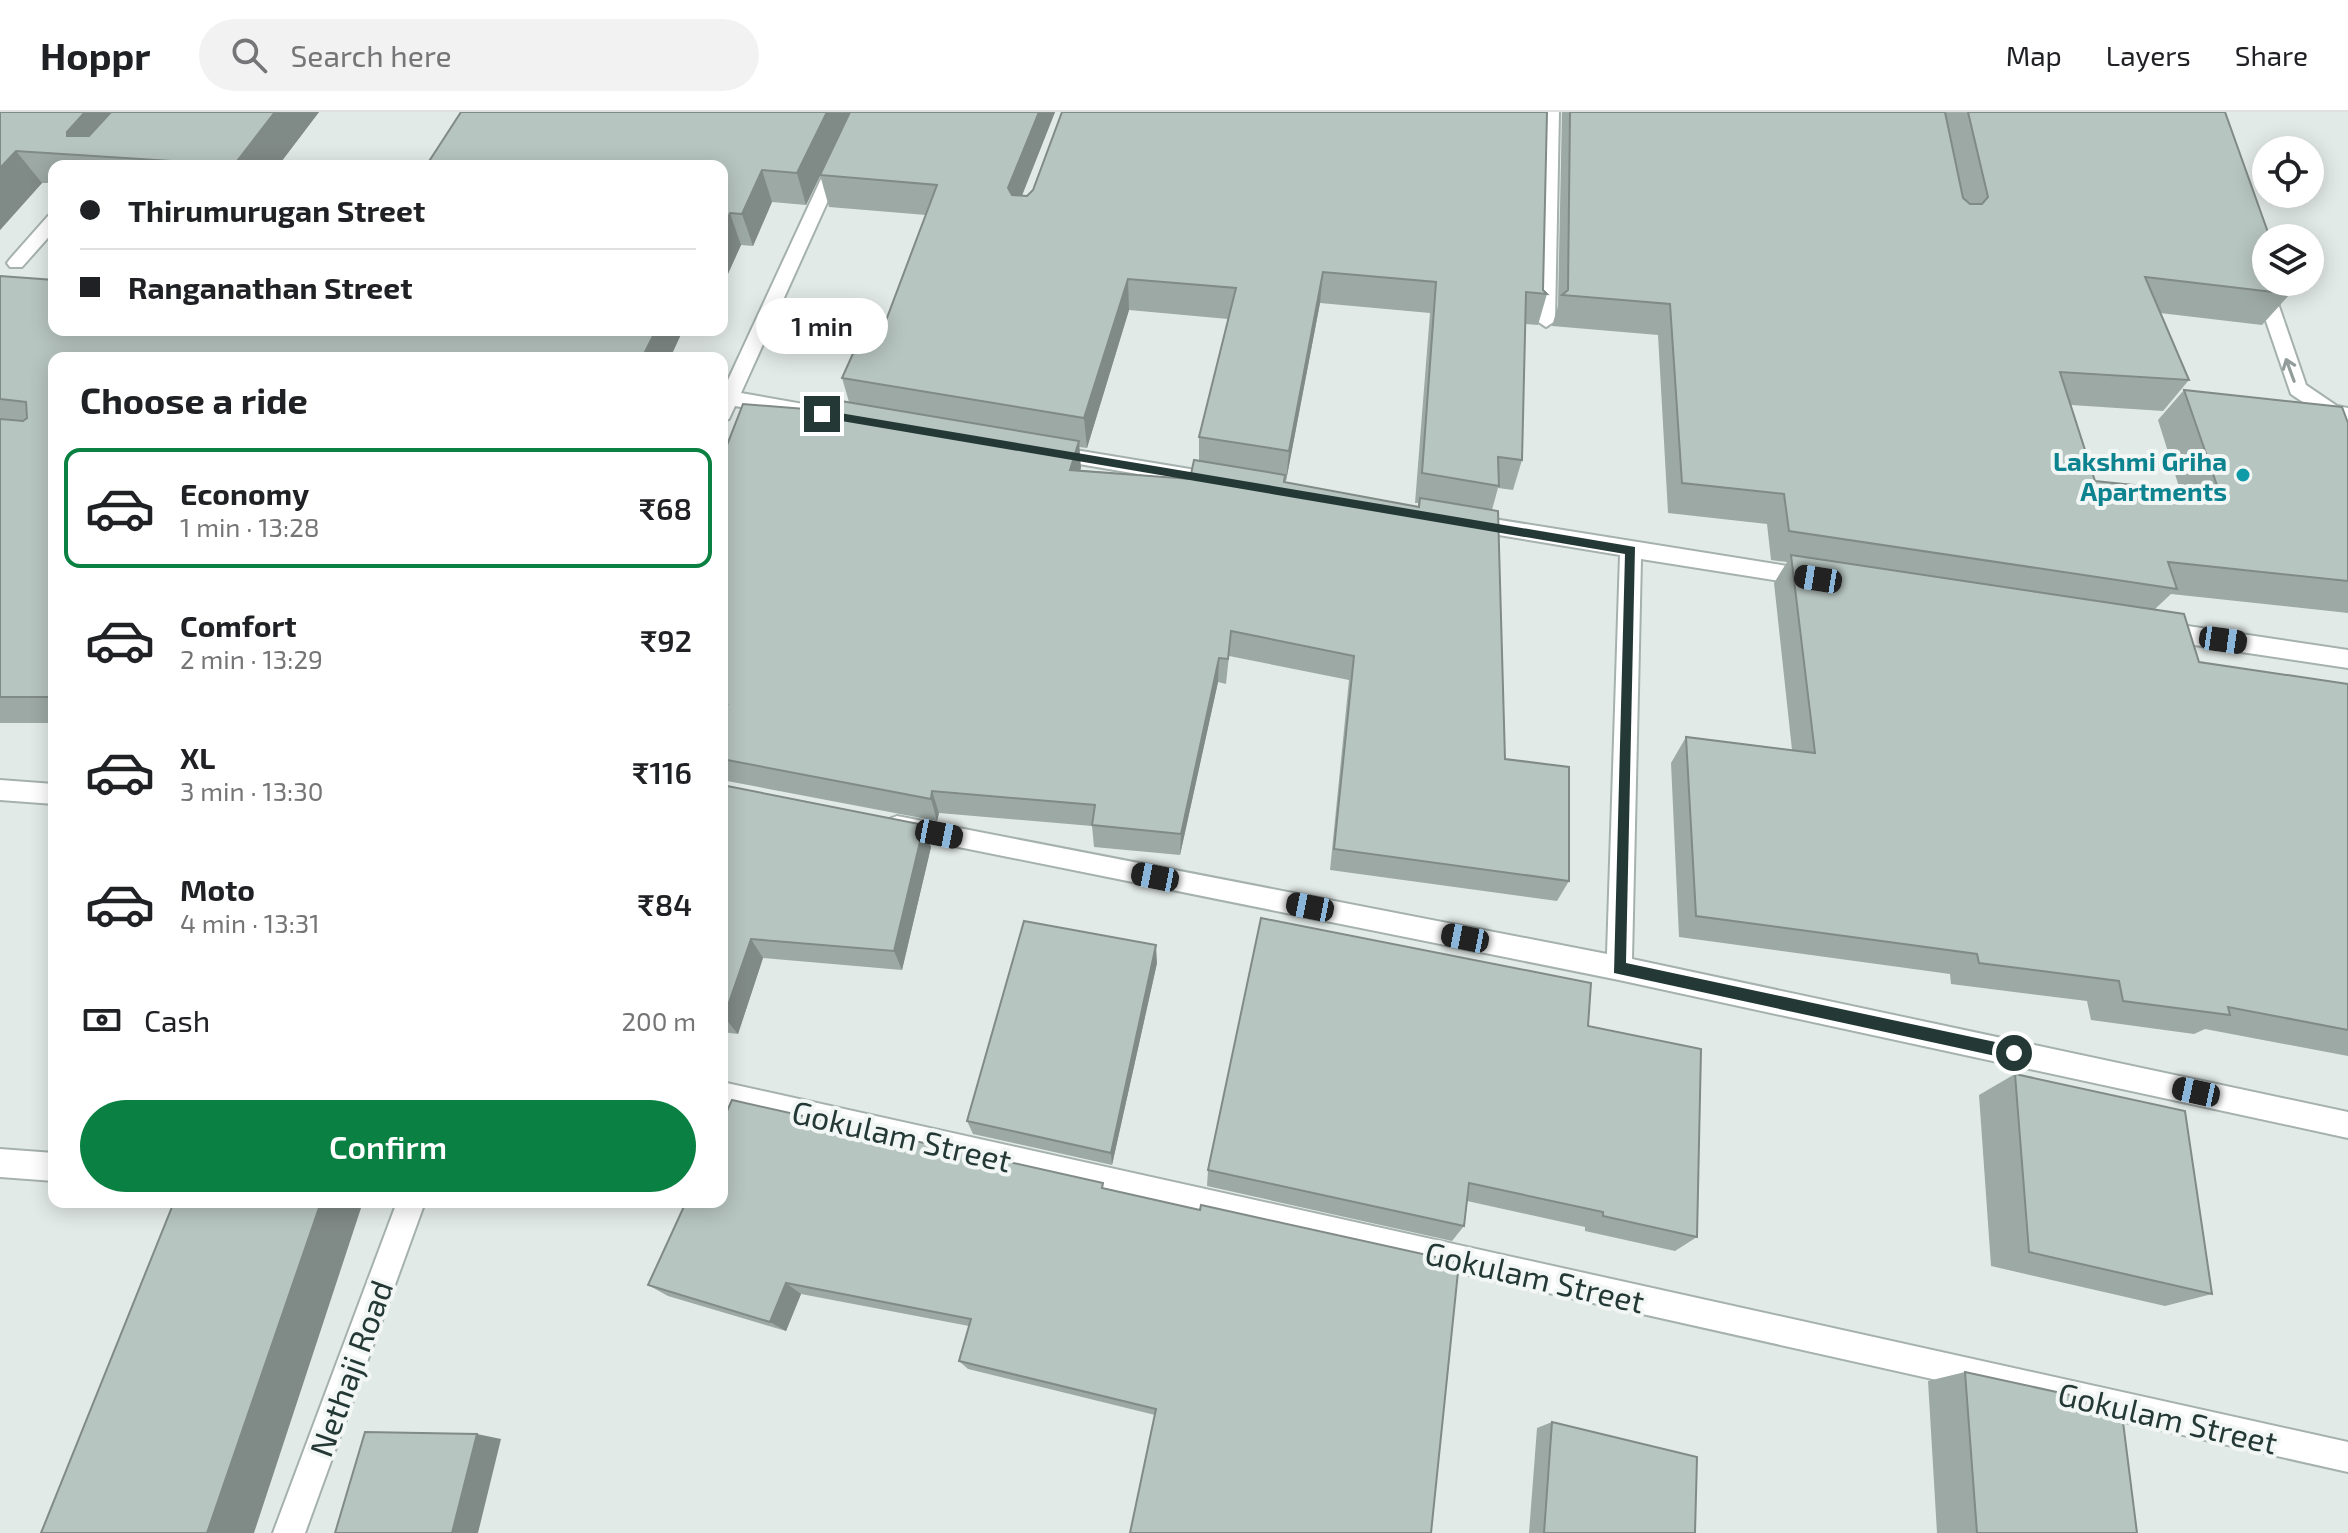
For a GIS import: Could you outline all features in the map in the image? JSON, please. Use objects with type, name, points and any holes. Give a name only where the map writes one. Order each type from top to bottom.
[{"type":"street","points":[[728,399],[860,112]]},
{"type":"street","points":[[1546,321],[1551,112]]},
{"type":"street","points":[[16,263],[48,227]]},
{"type":"street","points":[[2267,296],[2298,389],[2332,412],[2348,415]]},
{"type":"street","points":[[728,406],[837,417]]},
{"type":"street","points":[[1024,448],[1242,485]]},
{"type":"street","points":[[1444,519],[1834,581]]},
{"type":"street","points":[[1619,968],[1631,550]]},
{"type":"street","points":[[2145,628],[2348,659]]},
{"type":"street","points":[[0,790],[48,794]]},
{"type":"street","points":[[877,822],[1619,968],[2348,1125]]},
{"type":"street","name":"Gokulam Street","points":[[728,1096],[2348,1457]]},
{"type":"street","points":[[0,1163],[48,1167]]},
{"type":"street","name":"Nethaji Road","points":[[289,1533],[409,1208]]},
{"type":"building","points":[[0,112],[85,112],[67,136],[89,136],[111,112],[275,112],[238,160],[156,160],[16,151],[0,168]]},
{"type":"building","points":[[461,112],[827,112],[797,173],[762,170],[742,214],[730,213],[728,218],[728,160],[430,160]]},
{"type":"building","points":[[850,112],[1039,112],[1008,188],[1012,195],[1027,196],[1033,190],[1062,112],[1547,112],[1543,290],[1547,294],[1526,292],[1522,460],[1498,457],[1499,486],[1422,473],[1436,282],[1323,272],[1289,451],[1199,437],[1236,288],[1128,279],[1084,418],[842,378],[868,320],[885,323],[937,185],[820,175]]},
{"type":"building","points":[[1570,112],[1945,112],[1963,198],[1970,204],[1982,204],[1988,197],[1968,112],[2225,112],[2252,188],[2252,208],[2259,208],[2265,224],[2252,224],[2252,290],[2145,277],[2189,380],[2060,372],[2095,481],[2220,494],[2184,390],[2342,407],[2348,423],[2348,581],[2168,562],[2177,589],[1789,531],[1784,494],[1682,483],[1670,304],[1562,295],[1568,290]]},
{"type":"building","points":[[0,276],[48,280],[48,336],[653,336],[645,352],[48,352],[48,697],[0,697],[0,419],[23,421],[27,418],[26,402],[0,399]]},
{"type":"building","points":[[835,400],[1079,441],[1070,470],[1190,479],[1194,460],[1285,475],[1284,482],[1419,507],[1420,498],[1498,511],[1505,759],[1569,767],[1569,881],[1334,849],[1354,656],[1231,631],[1228,659],[1219,658],[1181,834],[1092,825],[1095,805],[932,791],[931,799],[728,760],[728,443],[743,404],[830,411]]},
{"type":"building","points":[[1791,555],[2184,614],[2199,662],[2348,684],[2348,1030],[2228,1007],[2230,1015],[2123,1001],[2119,981],[1979,963],[1977,954],[1696,916],[1686,737],[1815,753]]},
{"type":"building","points":[[728,786],[924,825],[894,951],[751,939],[728,1005]]},
{"type":"building","points":[[1261,918],[1591,983],[1588,1026],[1701,1049],[1697,1237],[1603,1216],[1603,1212],[1469,1183],[1464,1226],[1208,1170]]},
{"type":"building","points":[[1024,921],[1156,945],[1111,1153],[967,1121]]},
{"type":"building","points":[[2015,1074],[2185,1111],[2212,1294],[2029,1252]]},
{"type":"building","points":[[732,1100],[1103,1183],[1102,1188],[1200,1210],[1201,1205],[1459,1262],[1431,1533],[1130,1533],[1156,1409],[959,1361],[971,1319],[786,1283],[770,1322],[648,1285],[683,1208],[728,1208],[728,1109]]},
{"type":"building","points":[[172,1208],[319,1208],[207,1533],[41,1533]]},
{"type":"building","points":[[1965,1372],[2121,1406],[2137,1533],[1977,1533]]},
{"type":"building","points":[[1552,1422],[1697,1457],[1695,1533],[1544,1533]]},
{"type":"building","points":[[365,1432],[477,1434],[452,1533],[335,1533]]},
{"type":"place","name":"Lakshmi Griha Apartments","points":[[2243,475]]},
{"type":"route","points":[[822,414],[1631,550],[1619,968],[2014,1053]]}]
